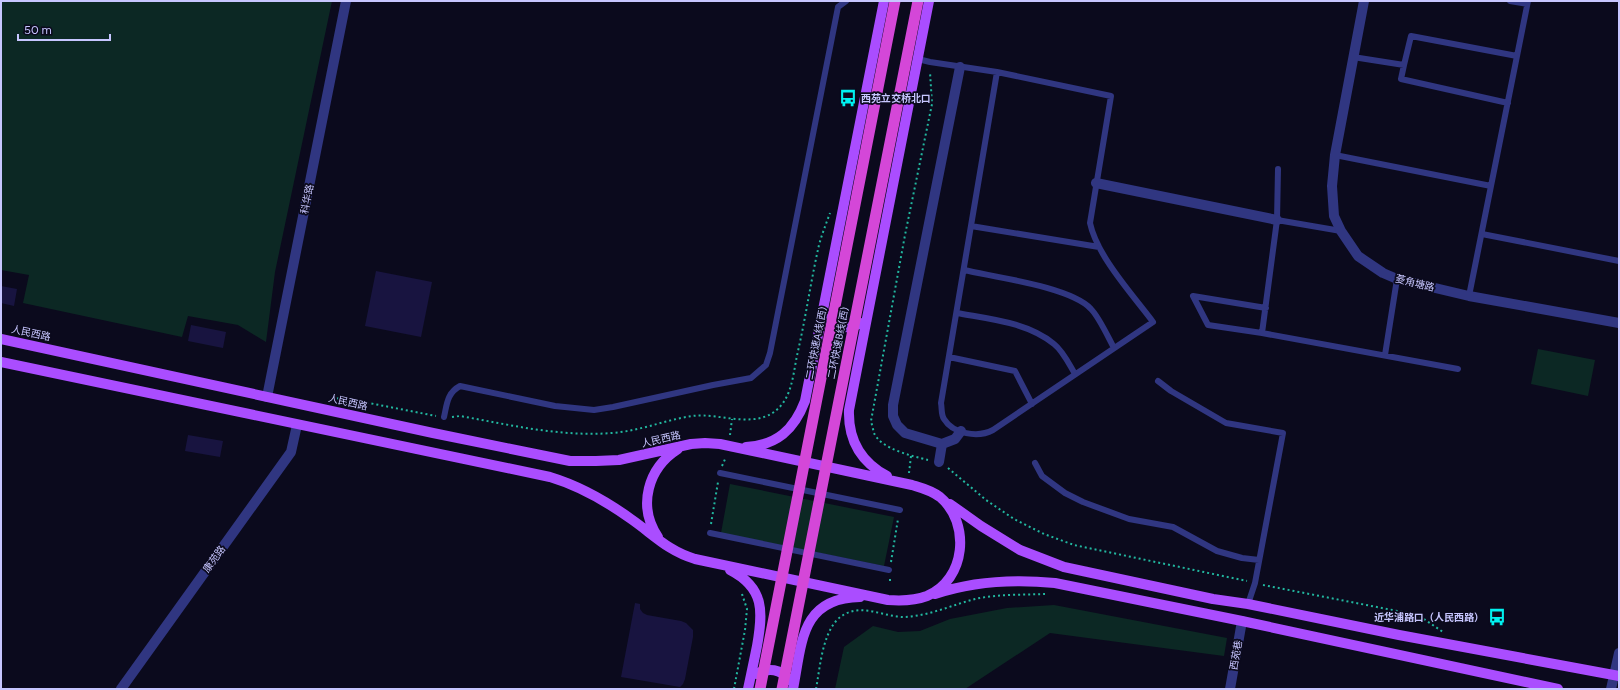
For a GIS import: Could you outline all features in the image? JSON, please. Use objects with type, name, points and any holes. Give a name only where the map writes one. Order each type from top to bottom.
[{"type":"highway","name":"二环快速A线(西)","points":[[752,687],[895,1]]},
{"type":"highway","name":"二环快速B线(西)","points":[[782,689],[918,1]]},
{"type":"main road","points":[[720,444],[738,447],[762,444],[781,436],[795,421],[805,401],[884,1]]},
{"type":"main road","points":[[912,484],[887,476],[868,463],[855,446],[850,433],[848,418],[849,406],[929,1]]},
{"type":"main road","points":[[824,302],[826,312],[830,320],[836,325],[844,328],[852,327],[860,323],[868,311]]},
{"type":"main road","name":"人民西路","points":[[1,339],[433,433],[570,460],[619,460],[691,444],[720,444],[912,484],[927,489],[939,496],[948,505],[959,526],[961,537],[959,555],[953,571],[947,581],[928,596],[916,600],[888,600],[681,555],[669,548],[614,507],[584,490],[539,474],[297,425],[1,362]]},
{"type":"main road","name":"人民西路","points":[[669,548],[660,540],[653,530],[648,518],[646,507],[649,484],[660,463],[679,448],[691,444]]},
{"type":"main road","points":[[939,496],[999,538],[1030,555],[1052,564],[1213,599],[1248,604],[1399,635],[1617,676]]},
{"type":"main road","points":[[695,559],[720,566],[740,576],[750,584],[757,594],[761,622],[752,687]]},
{"type":"main road","points":[[916,600],[955,588],[998,581],[1024,581],[1071,586],[1558,689]]},
{"type":"main road","points":[[793,689],[806,630],[812,618],[821,608],[832,602],[851,598],[888,600]]},
{"type":"main road","points":[[752,687],[757,674],[765,670],[773,670],[780,672],[787,677],[793,689]]},
{"type":"street","name":"科华路","points":[[267,397],[346,1]]},
{"type":"street","name":"菱角塘路","points":[[1364,1],[1335,155],[1332,186],[1334,216],[1341,231],[1358,256],[1383,273],[1397,279],[1469,296],[1619,323]]},
{"type":"street","points":[[960,67],[893,405],[893,416],[897,425],[905,433],[942,444],[955,439],[961,431]]},
{"type":"street","points":[[1096,183],[1277,220]]},
{"type":"street","name":"康苑路","points":[[121,689],[291,452],[297,425]]},
{"type":"street","points":[[939,462],[942,444]]},
{"type":"street","name":"西苑巷","points":[[1230,689],[1242,621]]},
{"type":"street","points":[[1611,689],[1617,676],[1619,653]]},
{"type":"lane","points":[[444,417],[452,390],[460,386],[555,406],[594,410],[751,378],[766,365],[770,353],[838,7],[846,1]]},
{"type":"lane","points":[[1469,296],[1528,3],[1510,1]]},
{"type":"lane","points":[[1508,103],[1401,79],[1411,36],[1517,56]]},
{"type":"lane","points":[[1353,57],[1404,65]]},
{"type":"lane","points":[[918,59],[997,72],[1111,96],[1090,223],[1092,234],[1102,253],[1153,322],[986,434],[975,435],[950,426],[943,418],[941,403],[997,72]]},
{"type":"lane","points":[[1335,155],[1491,186]]},
{"type":"lane","points":[[1262,333],[1277,220],[1278,169]]},
{"type":"lane","points":[[1277,220],[1341,231]]},
{"type":"lane","points":[[971,226],[1098,247]]},
{"type":"lane","points":[[1482,234],[1619,261]]},
{"type":"lane","points":[[964,270],[1042,287],[1083,302],[1092,309],[1114,348]]},
{"type":"lane","points":[[1385,356],[1397,279]]},
{"type":"lane","points":[[1266,308],[1193,296],[1208,325],[1262,333],[1458,369]]},
{"type":"lane","points":[[956,313],[1021,326],[1037,332],[1055,344],[1066,358],[1075,374]]},
{"type":"lane","points":[[949,357],[1015,371],[1032,404]]},
{"type":"lane","points":[[1158,381],[1171,391],[1226,423],[1284,433],[1255,583],[1248,604]]},
{"type":"lane","points":[[1035,463],[1042,476],[1065,493],[1083,502],[1129,519],[1173,527],[1217,551],[1242,558],[1259,560]]},
{"type":"lane","points":[[720,473],[900,510]]},
{"type":"lane","points":[[710,533],[889,570]]},
{"type":"path","points":[[930,62],[932,104],[905,235],[871,421],[875,434],[884,445],[911,456],[939,462],[986,500],[1014,519],[1050,536],[1074,545],[1418,615],[1448,636]]},
{"type":"path","points":[[327,400],[343,398],[444,417],[460,416],[549,432],[577,434],[614,433],[646,428],[691,416],[709,415],[748,420],[765,417],[776,410],[783,403],[790,388],[808,309],[820,244],[832,206]]},
{"type":"path","points":[[729,438],[732,419]]},
{"type":"path","points":[[909,473],[911,456]]},
{"type":"path","points":[[710,533],[720,473]]},
{"type":"path","points":[[889,570],[900,510]]},
{"type":"path","points":[[734,689],[748,609],[738,589]]},
{"type":"path","points":[[816,689],[827,634],[837,620],[852,612],[866,610],[902,617],[919,616],[977,599],[1015,595],[1051,594]]},
{"type":"green space","points":[[1,1],[332,1],[275,272],[266,342],[238,325],[188,316],[182,337],[23,303],[29,275],[1,270]]},
{"type":"green space","points":[[1538,349],[1595,360],[1588,396],[1531,384]]},
{"type":"green space","points":[[730,484],[894,517],[884,566],[721,533]]},
{"type":"green space","points":[[1054,605],[1227,638],[1224,656],[1050,633],[965,689],[835,689],[844,647],[873,626],[898,632],[920,631],[950,619],[1007,608]]},
{"type":"building","points":[[376,271],[432,282],[421,337],[365,326]]},
{"type":"building","points":[[1,286],[17,289],[14,306],[1,303]]},
{"type":"building","points":[[191,325],[226,332],[223,348],[188,341]]},
{"type":"building","points":[[188,435],[223,441],[220,457],[185,451]]},
{"type":"building","points":[[635,603],[640,604],[640,609],[647,615],[681,621],[686,623],[693,630],[685,679],[680,687],[621,677]]},
{"type":"place","name":"西苑立交桥北口","points":[[848,98]]},
{"type":"place","name":"近华浦路口（人民西路）","points":[[1497,617]]}]
